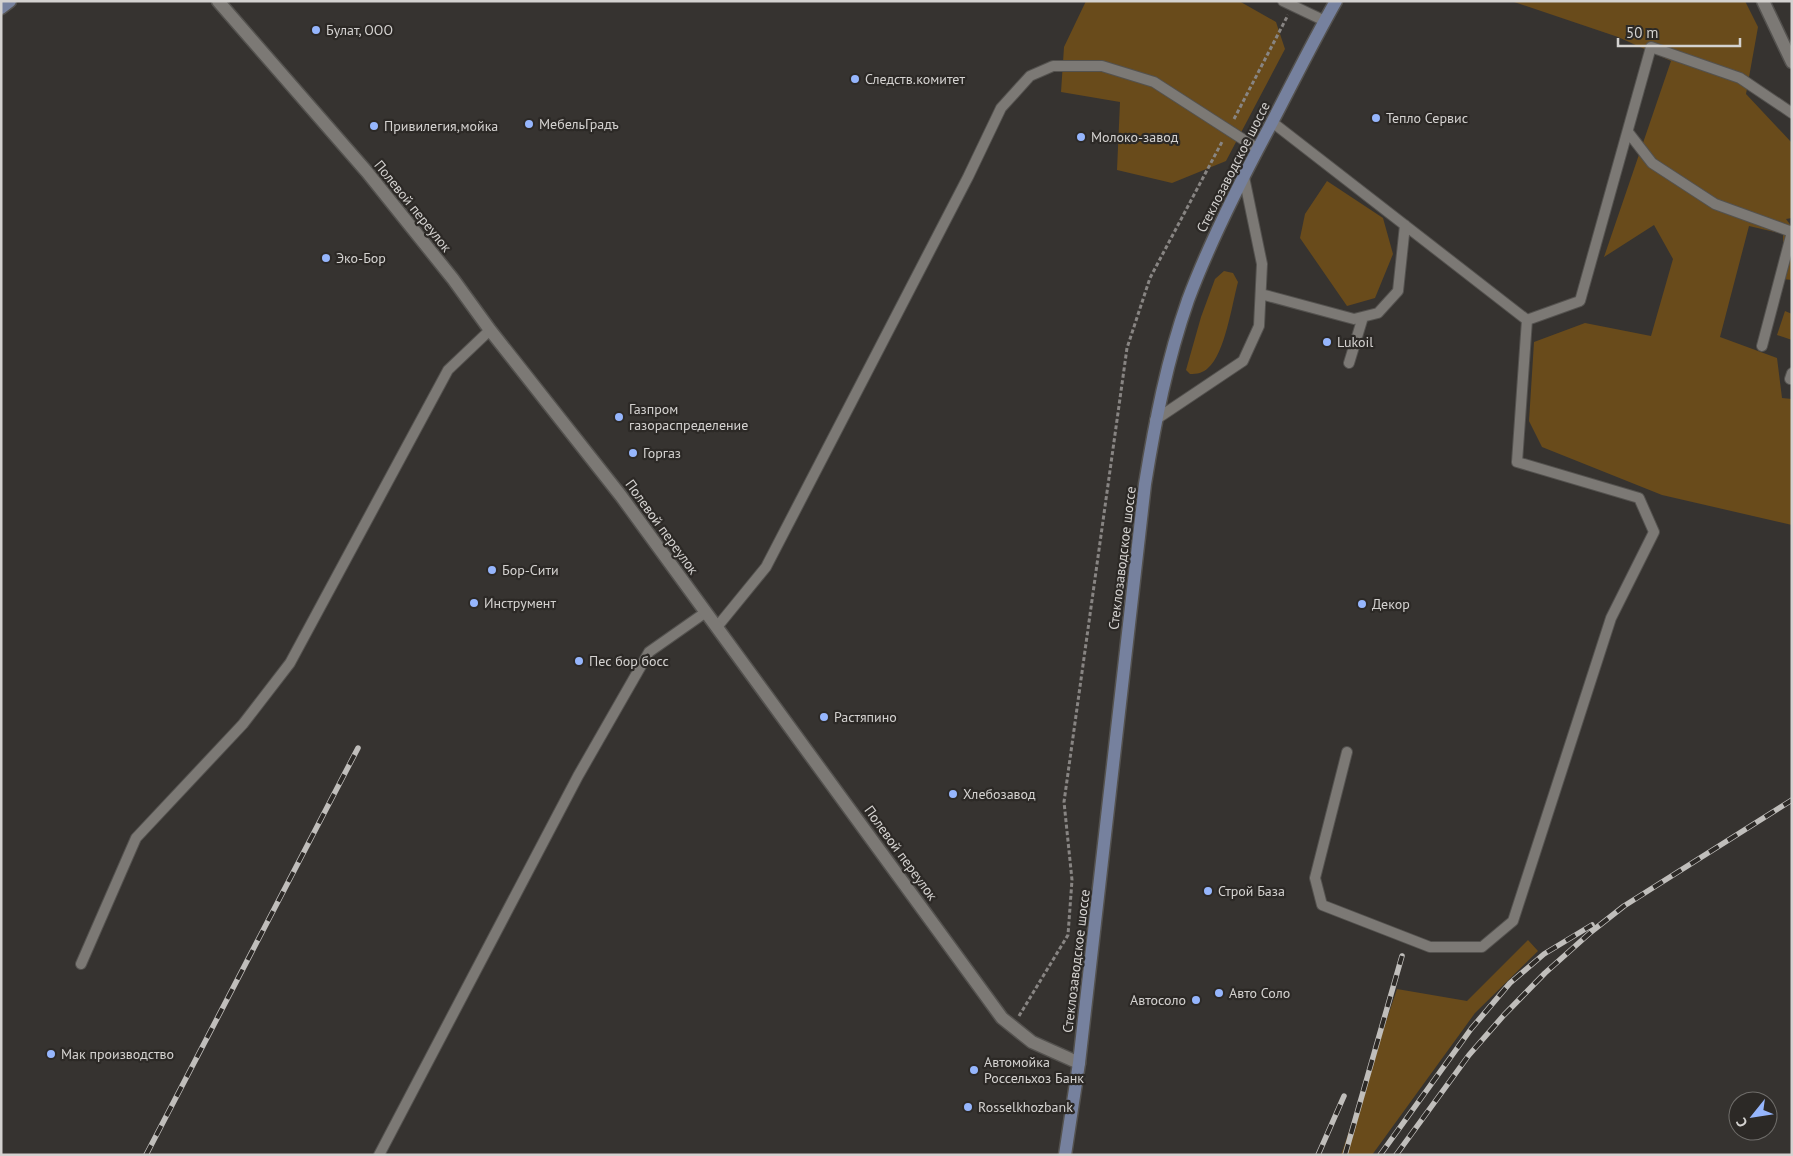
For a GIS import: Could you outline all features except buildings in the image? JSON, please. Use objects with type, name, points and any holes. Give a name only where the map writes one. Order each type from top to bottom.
[{"type":"main road","points":[[1,8],[10,1]]},
{"type":"main road","name":"Стеклозаводское шоссе","points":[[1065,1155],[1079,1063],[1145,484],[1155,420],[1176,338],[1204,259],[1258,149],[1336,1]]},
{"type":"street","name":"Полевой переулок","points":[[218,1],[367,172],[453,279],[490,330],[621,496],[1002,1018],[1032,1042],[1079,1063]]},
{"type":"street","points":[[1764,1],[1792,62]]},
{"type":"lane","points":[[1283,1],[1325,21]]},
{"type":"lane","points":[[1527,320],[1580,301],[1651,47],[1740,78],[1792,113]]},
{"type":"lane","points":[[717,627],[766,567],[968,177],[1001,108],[1030,76],[1053,66],[1102,66],[1154,82],[1258,149]]},
{"type":"lane","points":[[1272,122],[1527,320]]},
{"type":"lane","points":[[1628,132],[1652,163],[1714,204],[1792,232],[1762,346]]},
{"type":"lane","points":[[1155,420],[1242,361],[1259,326],[1262,264],[1244,177]]},
{"type":"lane","points":[[1261,294],[1354,319],[1378,313],[1398,291],[1404,225]]},
{"type":"lane","points":[[1349,363],[1363,317]]},
{"type":"lane","points":[[1347,752],[1315,878],[1322,905],[1430,947],[1482,947],[1513,921],[1611,618],[1654,532],[1639,498],[1517,462],[1527,320]]},
{"type":"lane","points":[[81,964],[136,838],[243,724],[290,663],[448,370],[490,330]]},
{"type":"lane","points":[[378,1155],[578,776],[649,652],[706,612]]},
{"type":"path","points":[[1013,1026],[1068,935],[1072,880],[1064,802],[1127,348],[1150,278]]},
{"type":"shaded area","points":[[1086,1],[1239,1],[1276,22],[1285,49],[1226,161],[1172,183],[1117,170],[1120,102],[1061,92],[1064,47]]},
{"type":"shaded area","points":[[1511,1],[1745,1],[1758,27],[1746,94],[1792,143],[1792,218],[1786,219],[1792,227],[1792,280],[1783,279],[1783,234],[1749,226],[1720,337],[1777,358],[1782,398],[1792,399],[1792,525],[1662,495],[1542,447],[1529,421],[1534,342],[1585,323],[1651,336],[1673,259],[1654,225],[1604,257],[1671,61],[1618,37]]},
{"type":"shaded area","points":[[1327,181],[1383,218],[1393,254],[1375,298],[1347,306],[1300,238],[1305,214]]},
{"type":"shaded area","points":[[1224,271],[1233,273],[1238,282],[1223,340],[1219,352],[1208,368],[1200,373],[1190,374],[1186,370],[1201,317],[1215,279]]},
{"type":"shaded area","points":[[1785,311],[1792,314],[1792,340],[1777,335]]},
{"type":"shaded area","points":[[1528,940],[1538,951],[1475,1013],[1372,1155],[1341,1155],[1397,989],[1467,1001]]},
{"type":"railway","points":[[146,1155],[358,748]]},
{"type":"railway","points":[[1396,1155],[1469,1055],[1504,1015],[1545,973],[1591,932],[1624,906],[1792,800]]},
{"type":"railway","points":[[1380,1155],[1471,1029],[1510,983],[1544,954],[1592,925]]},
{"type":"railway","points":[[1345,1155],[1402,956]]},
{"type":"railway","points":[[1318,1155],[1344,1096]]},
{"type":"place","name":"Булат, ООО","points":[[316,30]]},
{"type":"place","name":"Следств.комитет","points":[[855,79]]},
{"type":"place","name":"Тепло Сервис","points":[[1376,118]]},
{"type":"place","name":"МебельГрадъ","points":[[529,124]]},
{"type":"place","name":"Привилегия,мойка","points":[[374,126]]},
{"type":"place","name":"Молоко-завод","points":[[1081,137]]},
{"type":"place","name":"Эко-Бор","points":[[326,258]]},
{"type":"place","name":"Lukoil","points":[[1327,342]]},
{"type":"place","name":"Газпром газораспределение","points":[[619,417]]},
{"type":"place","name":"Горгаз","points":[[633,453]]},
{"type":"place","name":"Бор-Сити","points":[[492,570]]},
{"type":"place","name":"Инструмент","points":[[474,603]]},
{"type":"place","name":"Декор","points":[[1362,604]]},
{"type":"place","name":"Пес бор босс","points":[[579,661]]},
{"type":"place","name":"Растяпино","points":[[824,717]]},
{"type":"place","name":"Хлебозавод","points":[[953,794]]},
{"type":"place","name":"Строй База","points":[[1208,891]]},
{"type":"place","name":"Авто Соло","points":[[1219,993]]},
{"type":"place","name":"Автосоло","points":[[1196,1000]]},
{"type":"place","name":"Мак производство","points":[[51,1054]]},
{"type":"place","name":"Автомойка Россельхоз Банк","points":[[974,1070]]},
{"type":"place","name":"Rosselkhozbank","points":[[968,1107]]}]
